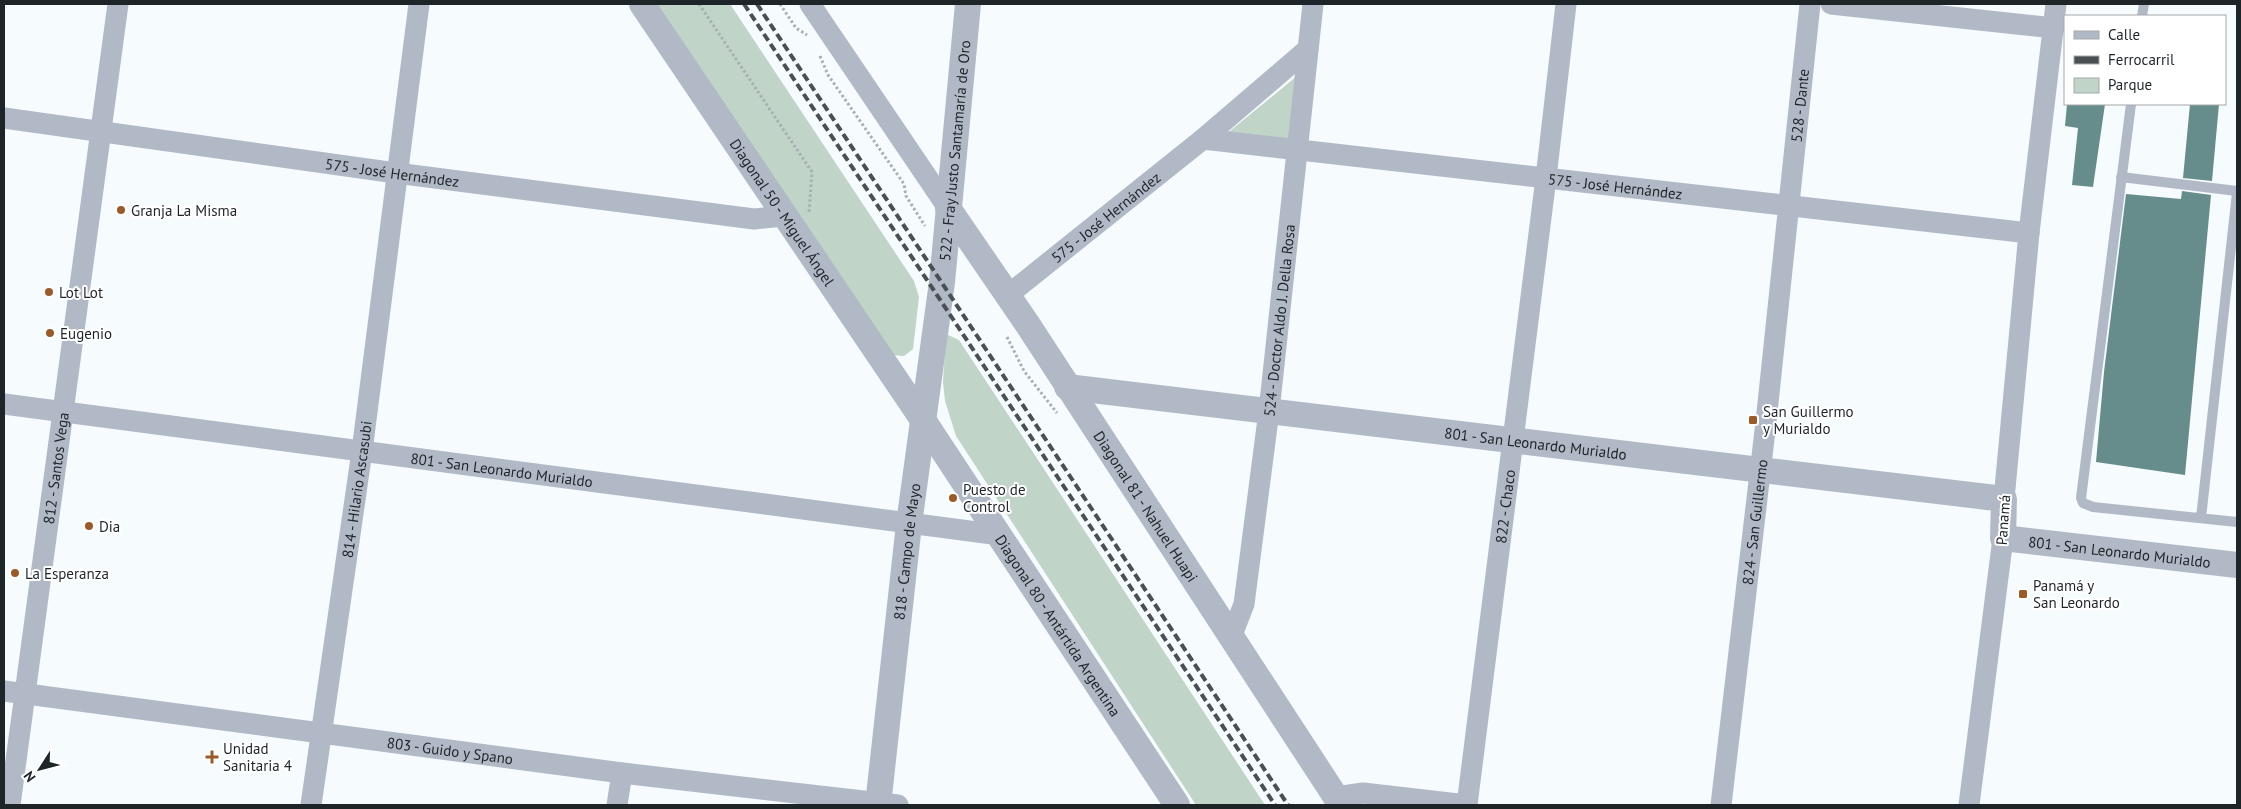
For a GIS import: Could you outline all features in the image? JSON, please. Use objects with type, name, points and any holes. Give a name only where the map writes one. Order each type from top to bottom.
[{"type":"street","name":"812 - Santos Vega","points":[[10,805],[14,692],[63,412],[118,4]]},
{"type":"street","name":"814 - Hilario Ascasubi","points":[[311,805],[362,451],[419,4]]},
{"type":"street","name":"Diagonal 50 - Miguel Ángel","points":[[642,4],[795,217],[923,420]]},
{"type":"street","points":[[810,4],[948,208]]},
{"type":"street","name":"522 - Fray Justo Santamaría de Oro","points":[[940,298],[968,4]]},
{"type":"street","name":"524 - Doctor Aldo J. Della Rosa","points":[[1232,635],[1244,604],[1269,411],[1313,4]]},
{"type":"street","name":"822 - Chaco","points":[[1467,805],[1514,441],[1566,4]]},
{"type":"street","name":"528 - Dante","points":[[1788,207],[1810,4]]},
{"type":"street","points":[[1831,4],[2054,28]]},
{"type":"street","name":"Panamá","points":[[1969,805],[2003,538],[2004,499],[2029,233],[2056,4]]},
{"type":"street","name":"575 - José Hernández","points":[[1008,295],[1203,139],[1308,50]]},
{"type":"street","name":"575 - José Hernández","points":[[4,118],[396,173],[754,219],[795,217]]},
{"type":"street","name":"575 - José Hernández","points":[[1203,139],[2029,233]]},
{"type":"street","name":"824 - San Guillermo","points":[[1721,805],[1766,422],[1788,207]]},
{"type":"street","name":"Diagonal 81 - Nahuel Huapi","points":[[948,208],[1008,295],[1232,635],[1338,801]]},
{"type":"street","name":"818 - Campo de Mayo","points":[[885,804],[909,524],[940,298]]},
{"type":"street","name":"801 - San Leonardo Murialdo","points":[[1068,388],[2004,499]]},
{"type":"street","name":"801 - San Leonardo Murialdo","points":[[4,404],[1000,535]]},
{"type":"street","name":"Diagonal 80 - Antártida Argentina","points":[[923,420],[1177,805]]},
{"type":"street","name":"801 - San Leonardo Murialdo","points":[[2003,538],[2237,565]]},
{"type":"street","name":"803 - Guido y Spano","points":[[14,692],[622,773],[885,804]]},
{"type":"street","points":[[617,805],[622,773]]},
{"type":"street","points":[[1338,801],[1363,793],[1467,805]]},
{"type":"lane","points":[[2131,105],[2080,498],[2083,503],[2093,507],[2237,522]]},
{"type":"lane","points":[[2121,177],[2237,192],[2201,518]]},
{"type":"path","points":[[699,4],[812,172],[811,211],[795,217]]},
{"type":"green space","points":[[656,4],[730,4],[914,281],[919,297],[913,349],[904,356],[892,355]]},
{"type":"green space","points":[[1297,76],[1291,142],[1225,135]]},
{"type":"green space","points":[[946,334],[959,340],[1265,805],[1196,805],[956,436],[945,401],[943,382]]},
{"type":"building","points":[[2067,105],[2105,105],[2093,187],[2072,185],[2078,128],[2065,126]]},
{"type":"building","points":[[2190,105],[2219,105],[2212,181],[2183,178]]},
{"type":"building","points":[[2182,191],[2211,195],[2185,475],[2096,462],[2104,372],[2126,194],[2181,199]]},
{"type":"railway","points":[[744,4],[1275,805]]},
{"type":"railway","points":[[757,4],[1288,805]]},
{"type":"place","name":"Granja La Misma","points":[[121,210]]},
{"type":"place","name":"Lot Lot","points":[[49,292]]},
{"type":"place","name":"Eugenio","points":[[50,333]]},
{"type":"place","name":"San Guillermo y Murialdo","points":[[1753,420]]},
{"type":"place","name":"Puesto de Control","points":[[953,498]]},
{"type":"place","name":"Dia","points":[[89,526]]},
{"type":"place","name":"La Esperanza","points":[[15,573]]},
{"type":"place","name":"Panamá y San Leonardo","points":[[2023,594]]},
{"type":"place","name":"Unidad Sanitaria 4","points":[[212,757]]}]
